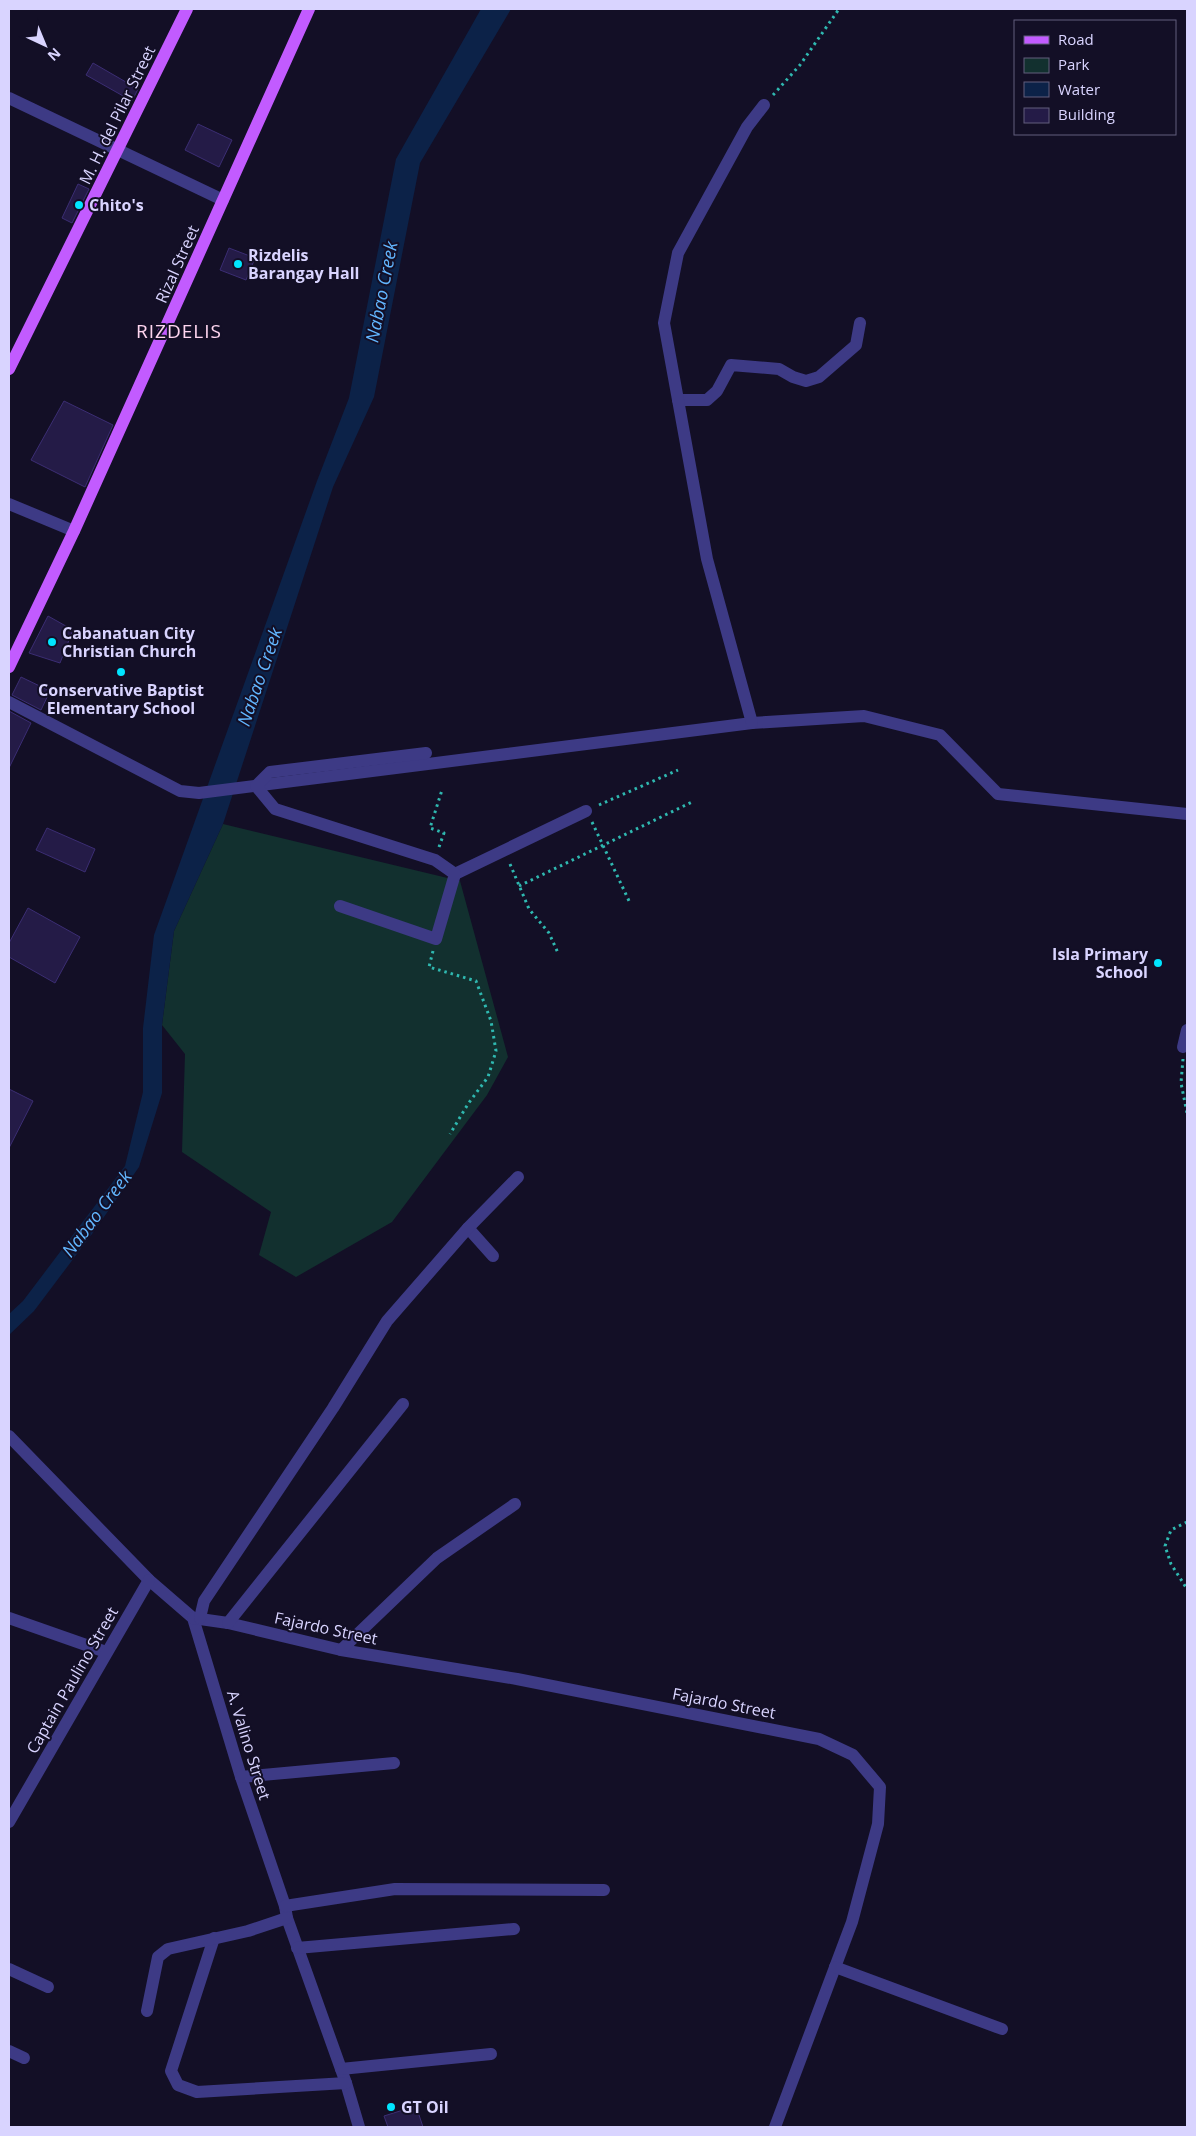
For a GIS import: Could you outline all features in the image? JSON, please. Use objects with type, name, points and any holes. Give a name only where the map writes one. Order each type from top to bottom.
[{"type":"main road","name":"M. H. del Pilar Street","points":[[9,369],[187,9]]},
{"type":"main road","name":"Rizal Street","points":[[9,667],[74,531],[309,9]]},
{"type":"street","points":[[9,98],[223,200]]},
{"type":"street","points":[[752,723],[707,559],[664,323],[678,254],[747,127],[764,105]]},
{"type":"street","points":[[678,400],[707,400],[717,391],[731,365],[779,369],[792,377],[806,381],[819,378],[856,345],[860,323]]},
{"type":"street","points":[[9,504],[74,531]]},
{"type":"street","points":[[9,702],[180,791],[199,793],[752,723],[864,716],[940,736],[998,794],[1187,814]]},
{"type":"street","points":[[256,786],[270,772],[426,753]]},
{"type":"street","points":[[256,786],[275,809],[435,860],[455,874]]},
{"type":"street","points":[[340,906],[436,938],[455,874],[586,811]]},
{"type":"street","points":[[1183,1047],[1187,1030]]},
{"type":"street","points":[[9,1436],[149,1580],[197,1618],[204,1601],[333,1408],[387,1321],[468,1228],[518,1177]]},
{"type":"street","points":[[468,1228],[493,1256]]},
{"type":"street","points":[[228,1623],[403,1404]]},
{"type":"street","points":[[341,1650],[437,1558],[515,1504]]},
{"type":"street","name":"Captain Paulino Street","points":[[9,1822],[149,1580]]},
{"type":"street","points":[[9,1618],[106,1652]]},
{"type":"street","name":"Fajardo Street","points":[[197,1618],[228,1623],[341,1650],[517,1678],[819,1739],[852,1755],[880,1786],[878,1824],[852,1922],[775,2127]]},
{"type":"street","name":"A. Valino Street","points":[[197,1618],[241,1777],[297,1948],[346,2083],[359,2127]]},
{"type":"street","points":[[241,1777],[394,1763]]},
{"type":"street","points":[[147,2012],[158,1957],[168,1949],[248,1931],[286,1912],[395,1889],[604,1890]]},
{"type":"street","points":[[297,1948],[514,1930]]},
{"type":"street","points":[[214,1938],[171,2071],[178,2086],[197,2092],[346,2083]]},
{"type":"street","points":[[835,1967],[1002,2028]]},
{"type":"street","points":[[9,1969],[48,1987]]},
{"type":"street","points":[[9,2051],[24,2058]]},
{"type":"street","points":[[341,2069],[491,2054]]},
{"type":"path","points":[[764,105],[800,65],[839,9]]},
{"type":"path","points":[[630,903],[586,811],[678,770]]},
{"type":"path","points":[[435,860],[444,833],[430,828],[442,790]]},
{"type":"path","points":[[519,886],[692,802]]},
{"type":"path","points":[[504,852],[529,909],[549,933],[558,953]]},
{"type":"path","points":[[436,938],[429,967],[476,981],[491,1021],[496,1051],[488,1077],[468,1104],[450,1134]]},
{"type":"path","points":[[1183,1047],[1181,1083],[1187,1113]]},
{"type":"path","points":[[1187,1522],[1171,1530],[1165,1546],[1171,1564],[1187,1589]]},
{"type":"green space","points":[[223,824],[460,881],[508,1057],[487,1095],[392,1222],[296,1277],[259,1255],[271,1212],[182,1152],[185,1054],[162,1025],[174,931]]},
{"type":"water","name":"Nabao Creek","points":[[481,9],[511,9],[420,163],[374,397],[333,487],[223,824],[174,931],[162,1025],[162,1093],[139,1167],[34,1311],[9,1335],[9,1314],[23,1301],[125,1166],[143,1092],[143,1028],[154,935],[317,481],[349,398],[396,159]]},
{"type":"building","points":[[93,63],[138,89],[132,101],[86,75]]},
{"type":"building","points":[[198,124],[232,140],[219,167],[185,150]]},
{"type":"building","name":"Chito's","points":[[78,184],[89,189],[72,223],[62,218]]},
{"type":"building","name":"Rizdelis Barangay Hall","points":[[229,248],[255,258],[246,280],[220,270]]},
{"type":"building","points":[[64,401],[113,425],[85,487],[31,460]]},
{"type":"building","name":"Cabanatuan City Christian Church","points":[[48,616],[73,630],[60,663],[29,653]]},
{"type":"building","points":[[21,677],[50,691],[41,710],[12,695]]},
{"type":"building","points":[[9,711],[31,723],[9,768]]},
{"type":"building","points":[[47,828],[95,849],[85,872],[36,850]]},
{"type":"building","points":[[28,908],[80,937],[55,983],[9,957],[9,943]]},
{"type":"building","points":[[9,1089],[33,1101],[9,1148]]},
{"type":"building","points":[[416,2106],[423,2127],[388,2127],[384,2116]]},
{"type":"place","name":"Chito's","points":[[79,205]]},
{"type":"place","name":"Rizdelis Barangay Hall","points":[[238,264]]},
{"type":"place","name":"Cabanatuan City Christian Church","points":[[52,642]]},
{"type":"place","name":"Conservative Baptist Elementary School","points":[[121,672]]},
{"type":"place","name":"Isla Primary School","points":[[1158,963]]},
{"type":"place","name":"GT Oil","points":[[391,2107]]},
{"type":"district","name":"RIZDELIS","points":[[179,331]]}]
